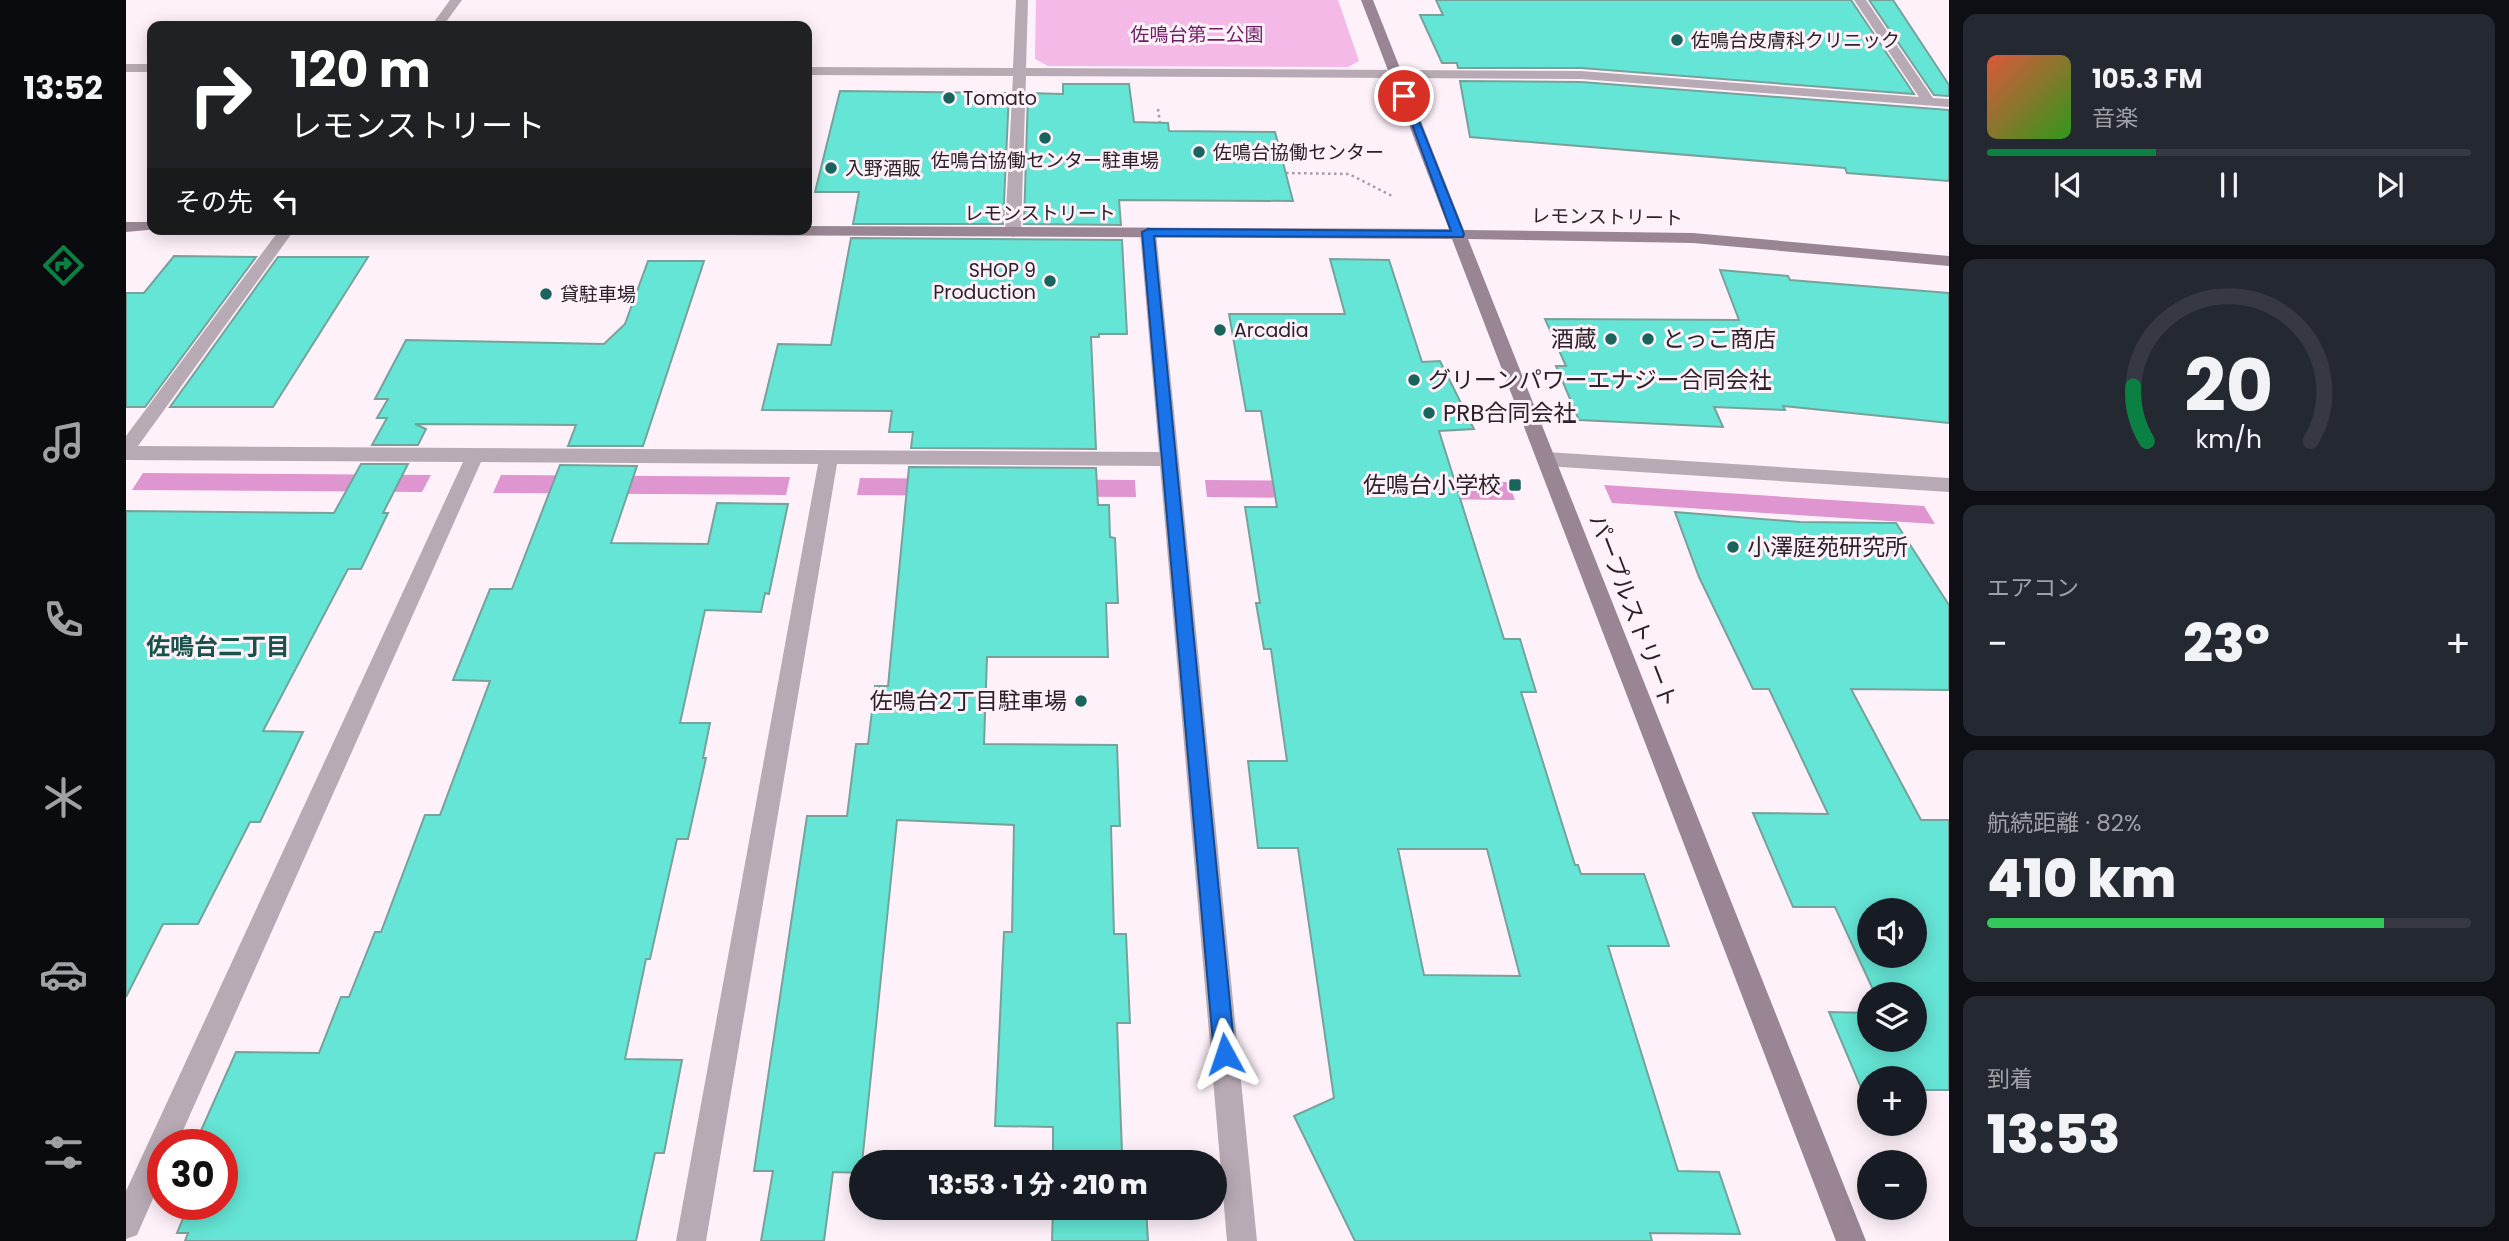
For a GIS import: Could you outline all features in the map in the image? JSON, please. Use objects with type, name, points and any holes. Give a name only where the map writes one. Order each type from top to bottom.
[{"type":"street","points":[[441,21],[456,0]]},
{"type":"street","points":[[1013,232],[1022,0]]},
{"type":"street","name":"パープルストリート","points":[[1367,0],[1851,1241]]},
{"type":"street","points":[[1860,0],[1928,101]]},
{"type":"street","points":[[126,68],[147,68]]},
{"type":"street","points":[[812,71],[1581,75],[1949,103]]},
{"type":"street","points":[[126,227],[147,227]]},
{"type":"street","name":"レモンストリート","points":[[812,231],[1693,238],[1949,261]]},
{"type":"street","points":[[1148,232],[1242,1241]]},
{"type":"street","points":[[126,451],[284,235]]},
{"type":"street","points":[[126,451],[1170,459]]},
{"type":"street","points":[[126,1224],[475,455]]},
{"type":"street","points":[[691,1241],[829,457]]},
{"type":"street","points":[[1546,459],[1949,485]]},
{"type":"path","points":[[1286,173],[1349,174],[1393,196]]},
{"type":"green space","name":"佐鳴台第二公園","points":[[1036,0],[1338,0],[1359,61],[1348,67],[1048,66],[1035,59]]},
{"type":"shaded area","points":[[143,473],[431,475],[422,492],[132,490]]},
{"type":"shaded area","points":[[501,475],[790,477],[786,495],[493,493]]},
{"type":"shaded area","points":[[860,478],[1135,480],[1136,497],[857,495]]},
{"type":"shaded area","points":[[1205,480],[1508,482],[1515,500],[1207,497]]},
{"type":"shaded area","points":[[1604,485],[1924,506],[1935,524],[1612,503]]},
{"type":"building","points":[[1436,0],[1851,0],[1914,94],[1581,68],[1458,68],[1457,63],[1442,63],[1420,15],[1443,15]]},
{"type":"building","points":[[1869,0],[1893,0],[1949,85],[1949,96],[1934,95]]},
{"type":"building","points":[[1460,81],[1581,82],[1949,110],[1949,181],[1847,173],[1845,168],[1470,137]]},
{"type":"building","name":"佐鳴台協働センター","points":[[1063,84],[1129,84],[1134,122],[1168,123],[1169,131],[1275,132],[1293,201],[1119,200],[1121,225],[1024,224],[1028,93],[1063,94]]},
{"type":"building","points":[[840,91],[1009,93],[1003,224],[853,224],[859,192],[815,192]]},
{"type":"building","points":[[851,238],[1122,240],[1127,334],[1099,334],[1099,337],[1091,337],[1096,449],[911,448],[913,432],[889,432],[892,411],[762,410],[778,344],[831,345]]},
{"type":"building","points":[[174,256],[256,257],[145,407],[126,407],[126,293],[144,293]]},
{"type":"building","points":[[278,257],[368,257],[273,407],[170,407]]},
{"type":"building","points":[[1330,259],[1389,260],[1422,362],[1440,361],[1474,429],[1439,431],[1504,639],[1520,639],[1536,692],[1521,692],[1575,865],[1578,865],[1581,874],[1644,874],[1669,946],[1608,946],[1678,1171],[1719,1172],[1740,1234],[1650,1233],[1652,1241],[1355,1241],[1294,1116],[1334,1098],[1298,848],[1258,848],[1248,761],[1287,761],[1271,649],[1264,649],[1256,603],[1260,603],[1245,507],[1277,507],[1261,411],[1246,411],[1229,314],[1345,314]],"holes":[[[1398,849],[1487,849],[1520,976],[1424,975]]]},
{"type":"building","points":[[648,261],[704,261],[643,446],[568,446],[576,425],[415,424],[426,429],[418,445],[372,445],[387,418],[377,418],[388,399],[375,399],[406,340],[604,344],[625,324]]},
{"type":"building","points":[[1720,270],[1788,276],[1790,280],[1949,293],[1949,423],[1783,406],[1785,410],[1714,407],[1723,427],[1579,420],[1556,366],[1566,366],[1545,319],[1739,320]]},
{"type":"building","points":[[361,464],[408,464],[383,513],[388,513],[361,569],[348,569],[263,731],[303,732],[260,822],[250,822],[198,924],[163,924],[126,997],[126,511],[334,513]]},
{"type":"building","points":[[560,465],[637,466],[611,543],[708,544],[717,503],[788,504],[769,594],[765,593],[761,612],[705,610],[680,723],[710,723],[703,758],[706,758],[688,839],[677,839],[650,959],[646,959],[625,1059],[682,1060],[664,1153],[655,1153],[636,1241],[185,1241],[188,1233],[177,1233],[182,1220],[238,1220],[238,1129],[202,1129],[236,1052],[319,1053],[341,997],[349,997],[375,932],[381,932],[425,815],[440,815],[490,681],[453,680],[490,589],[512,589]]},
{"type":"building","points":[[909,467],[1096,468],[1098,505],[1109,505],[1110,537],[1115,538],[1118,603],[1106,603],[1108,657],[987,657],[984,744],[1117,745],[1120,826],[1111,826],[1114,934],[1126,934],[1130,1023],[1117,1023],[1122,1150],[1053,1150],[1053,1127],[995,1126],[1004,932],[1012,932],[1014,825],[897,820],[863,1150],[849,1150],[849,1173],[833,1172],[824,1241],[761,1241],[773,1171],[754,1171],[807,816],[847,816],[856,744],[868,744],[875,686],[888,686]]},
{"type":"building","points":[[1675,512],[1800,522],[1896,523],[1949,605],[1949,690],[1851,689],[1921,820],[1949,820],[1949,1090],[1927,1090],[1927,1066],[1857,1066],[1857,1078],[1829,1012],[1857,1013],[1857,1052],[1927,1052],[1927,982],[1869,982],[1863,968],[1927,968],[1927,898],[1857,898],[1857,955],[1835,907],[1793,907],[1753,813],[1828,814],[1769,689],[1753,689],[1699,577]]},
{"type":"building","points":[[1053,1220],[1147,1220],[1148,1241],[1052,1241]]},
{"type":"place","name":"佐鳴台皮膚科クリニック","points":[[1677,40]]},
{"type":"place","name":"Tomato","points":[[949,98]]},
{"type":"place","name":"佐鳴台協働センター駐車場","points":[[1045,138]]},
{"type":"place","name":"佐鳴台協働センター","points":[[1199,152]]},
{"type":"place","name":"入野酒販","points":[[831,168]]},
{"type":"place","name":"SHOP 9 Production","points":[[1050,281]]},
{"type":"place","name":"貸駐車場","points":[[546,294]]},
{"type":"place","name":"Arcadia","points":[[1220,330]]},
{"type":"place","name":"酒蔵","points":[[1611,339]]},
{"type":"place","name":"とっこ商店","points":[[1648,339]]},
{"type":"place","name":"グリーンパワーエナジー合同会社","points":[[1414,380]]},
{"type":"place","name":"PRB合同会社","points":[[1429,413]]},
{"type":"place","name":"佐鳴台小学校","points":[[1515,485]]},
{"type":"place","name":"小澤庭苑研究所","points":[[1733,547]]},
{"type":"place","name":"佐鳴台2丁目駐車場","points":[[1081,701]]},
{"type":"district","name":"佐鳴台二丁目","points":[[218,646]]},
{"type":"route","points":[[1225,1054],[1148,232],[1458,234],[1404,96]]}]
